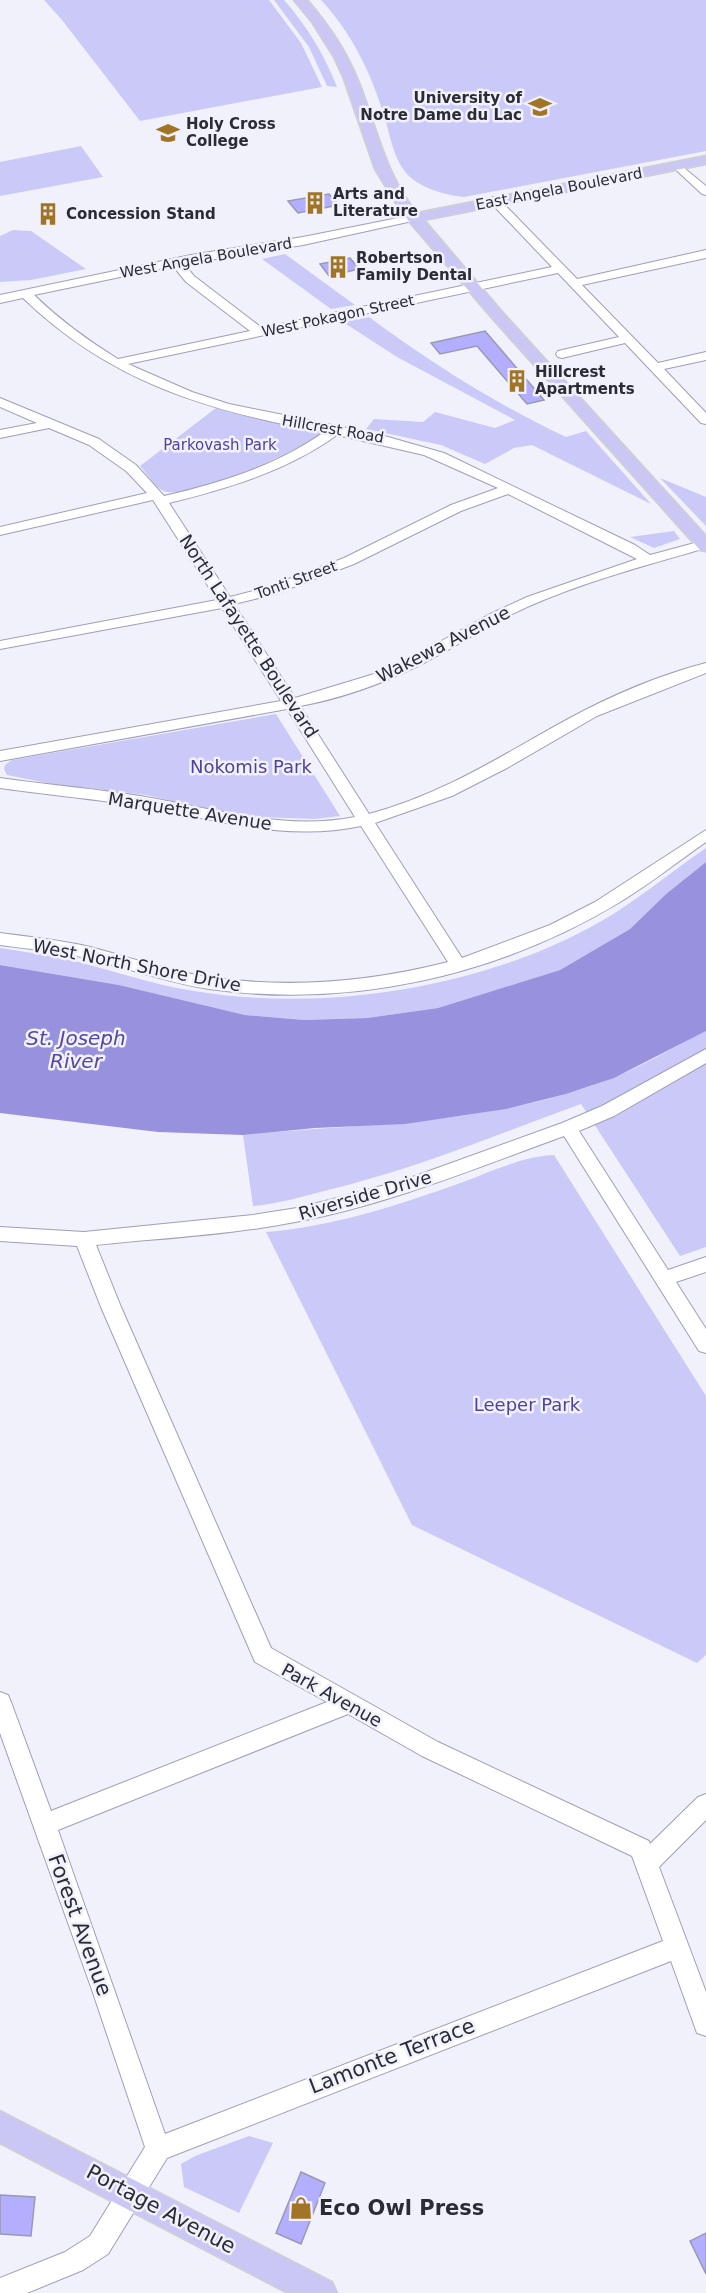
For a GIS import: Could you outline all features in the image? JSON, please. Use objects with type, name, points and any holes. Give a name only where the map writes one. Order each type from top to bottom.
[{"type":"main road","points":[[300,0],[317,20],[341,57],[351,79],[382,169],[413,218],[705,545]]},
{"type":"main road","name":"East Angela Boulevard","points":[[413,218],[494,200],[706,160]]},
{"type":"main road","name":"Portage Avenue","points":[[0,2127],[86,2169],[131,2195],[321,2293]]},
{"type":"street","points":[[678,166],[706,192]]},
{"type":"street","points":[[494,200],[706,420]]},
{"type":"street","name":"West Angela Boulevard","points":[[0,299],[176,262],[303,241],[413,218]]},
{"type":"street","points":[[574,283],[706,254]]},
{"type":"street","points":[[176,262],[190,279],[259,332]]},
{"type":"street","name":"West Pokagon Street","points":[[115,363],[561,269]]},
{"type":"street","name":"Hillcrest Road","points":[[25,293],[76,338],[115,363],[153,382],[220,406],[393,441],[432,453],[630,548],[648,560]]},
{"type":"street","points":[[562,354],[628,339]]},
{"type":"street","points":[[655,368],[706,356]]},
{"type":"street","name":"North Lafayette Boulevard","points":[[0,402],[94,442],[131,468],[158,498],[227,602],[458,965]]},
{"type":"street","points":[[0,434],[51,423]]},
{"type":"street","points":[[0,531],[204,490],[263,470],[318,442],[335,430]]},
{"type":"street","name":"Tonti Street","points":[[0,645],[227,602],[310,577],[349,561],[446,512],[509,489]]},
{"type":"street","name":"Wakewa Avenue","points":[[0,756],[293,705],[342,691],[387,674],[532,600],[648,560],[705,545]]},
{"type":"street","name":"Marquette Avenue","points":[[0,783],[148,802],[231,820],[267,825],[332,825],[366,819],[424,800],[481,777],[592,712],[706,668]]},
{"type":"street","name":"West North Shore Drive","points":[[0,939],[65,948],[163,974],[243,988],[292,990],[377,984],[417,977],[504,951],[573,921],[632,887],[706,836]]},
{"type":"street","name":"Riverside Drive","points":[[0,1234],[84,1239],[252,1222],[297,1215],[410,1185],[568,1128],[655,1086],[706,1055]]},
{"type":"street","points":[[568,1128],[706,1345]]},
{"type":"street","name":"Park Avenue","points":[[84,1239],[111,1307],[262,1655],[430,1749],[641,1849],[706,2024]]},
{"type":"street","points":[[664,1279],[706,1264]]},
{"type":"street","name":"Forest Avenue","points":[[0,1702],[103,1987],[158,2149]]},
{"type":"street","points":[[43,1825],[349,1704]]},
{"type":"street","points":[[646,1864],[706,1805]]},
{"type":"street","name":"Lamonte Terrace","points":[[158,2149],[676,1947]]},
{"type":"street","points":[[0,2291],[88,2254],[99,2245],[158,2149]]},
{"type":"green space","points":[[44,0],[269,0],[301,43],[322,87],[140,121]]},
{"type":"green space","points":[[274,0],[284,0],[300,20],[321,52],[337,87],[327,86],[309,47]]},
{"type":"green space","name":"University of Notre Dame du Lac","points":[[321,0],[706,0],[706,151],[464,197],[430,189],[415,181],[399,163],[366,67],[342,25]]},
{"type":"green space","points":[[81,146],[103,177],[0,196],[0,162]]},
{"type":"green space","points":[[13,230],[31,231],[86,269],[31,280],[0,282],[0,236]]},
{"type":"green space","points":[[285,254],[355,305],[331,309],[262,259]]},
{"type":"green space","points":[[369,317],[416,351],[514,411],[566,437],[586,431],[651,504],[532,445],[514,448],[485,464],[441,445],[366,429],[374,419],[423,422],[435,412],[495,428],[515,420],[397,357],[343,322]]},
{"type":"green space","name":"Parkovash Park","points":[[216,408],[256,419],[326,431],[272,460],[223,480],[181,492],[163,491],[140,466]]},
{"type":"green space","points":[[660,478],[706,497],[706,526]]},
{"type":"green space","points":[[674,531],[680,539],[654,548],[630,537]]},
{"type":"green space","name":"Nokomis Park","points":[[276,714],[340,816],[315,819],[260,817],[221,812],[146,795],[47,783],[7,775],[4,769],[5,765],[12,760]]},
{"type":"green space","points":[[706,848],[706,862],[666,894],[630,929],[560,970],[438,1008],[367,1018],[304,1020],[245,1015],[119,985],[0,965],[0,948],[70,960],[181,989],[244,997],[296,999],[402,990],[454,979],[505,964],[553,945],[612,915]]},
{"type":"green space","points":[[706,1031],[706,1247],[680,1256],[581,1104],[390,1173],[298,1198],[253,1206],[243,1135],[430,1120],[522,1105],[612,1078]]},
{"type":"green space","name":"Leeper Park","points":[[554,1155],[706,1396],[706,1655],[697,1663],[412,1525],[266,1232],[313,1226],[359,1216],[462,1183],[515,1163]]},
{"type":"green space","points":[[249,2136],[273,2143],[239,2213],[184,2187],[181,2164],[195,2156]]},
{"type":"water","name":"St. Joseph River","points":[[706,862],[706,1031],[614,1078],[566,1094],[506,1109],[405,1124],[315,1128],[243,1135],[158,1132],[0,1113],[0,965],[119,985],[245,1015],[304,1020],[367,1018],[438,1008],[560,970],[630,929],[666,894]]},
{"type":"building","name":"Arts and Literature","points":[[329,194],[339,205],[298,213],[288,201]]},
{"type":"building","name":"Robertson Family Dental","points":[[350,258],[359,269],[329,276],[320,264]]},
{"type":"building","name":"Hillcrest Apartments","points":[[485,331],[544,400],[527,404],[477,346],[440,354],[431,343]]},
{"type":"building","name":"Eco Owl Press","points":[[301,2172],[325,2183],[301,2244],[276,2233]]},
{"type":"building","points":[[0,2195],[35,2197],[31,2236],[0,2234]]},
{"type":"building","points":[[706,2233],[706,2274],[690,2241]]},
{"type":"place","name":"University of Notre Dame du Lac","points":[[540,107]]},
{"type":"place","name":"Holy Cross College","points":[[168,133]]},
{"type":"place","name":"Arts and Literature","points":[[315,203]]},
{"type":"place","name":"Concession Stand","points":[[48,214]]},
{"type":"place","name":"Robertson Family Dental","points":[[338,267]]},
{"type":"place","name":"Hillcrest Apartments","points":[[517,381]]},
{"type":"place","name":"Eco Owl Press","points":[[301,2208]]}]
